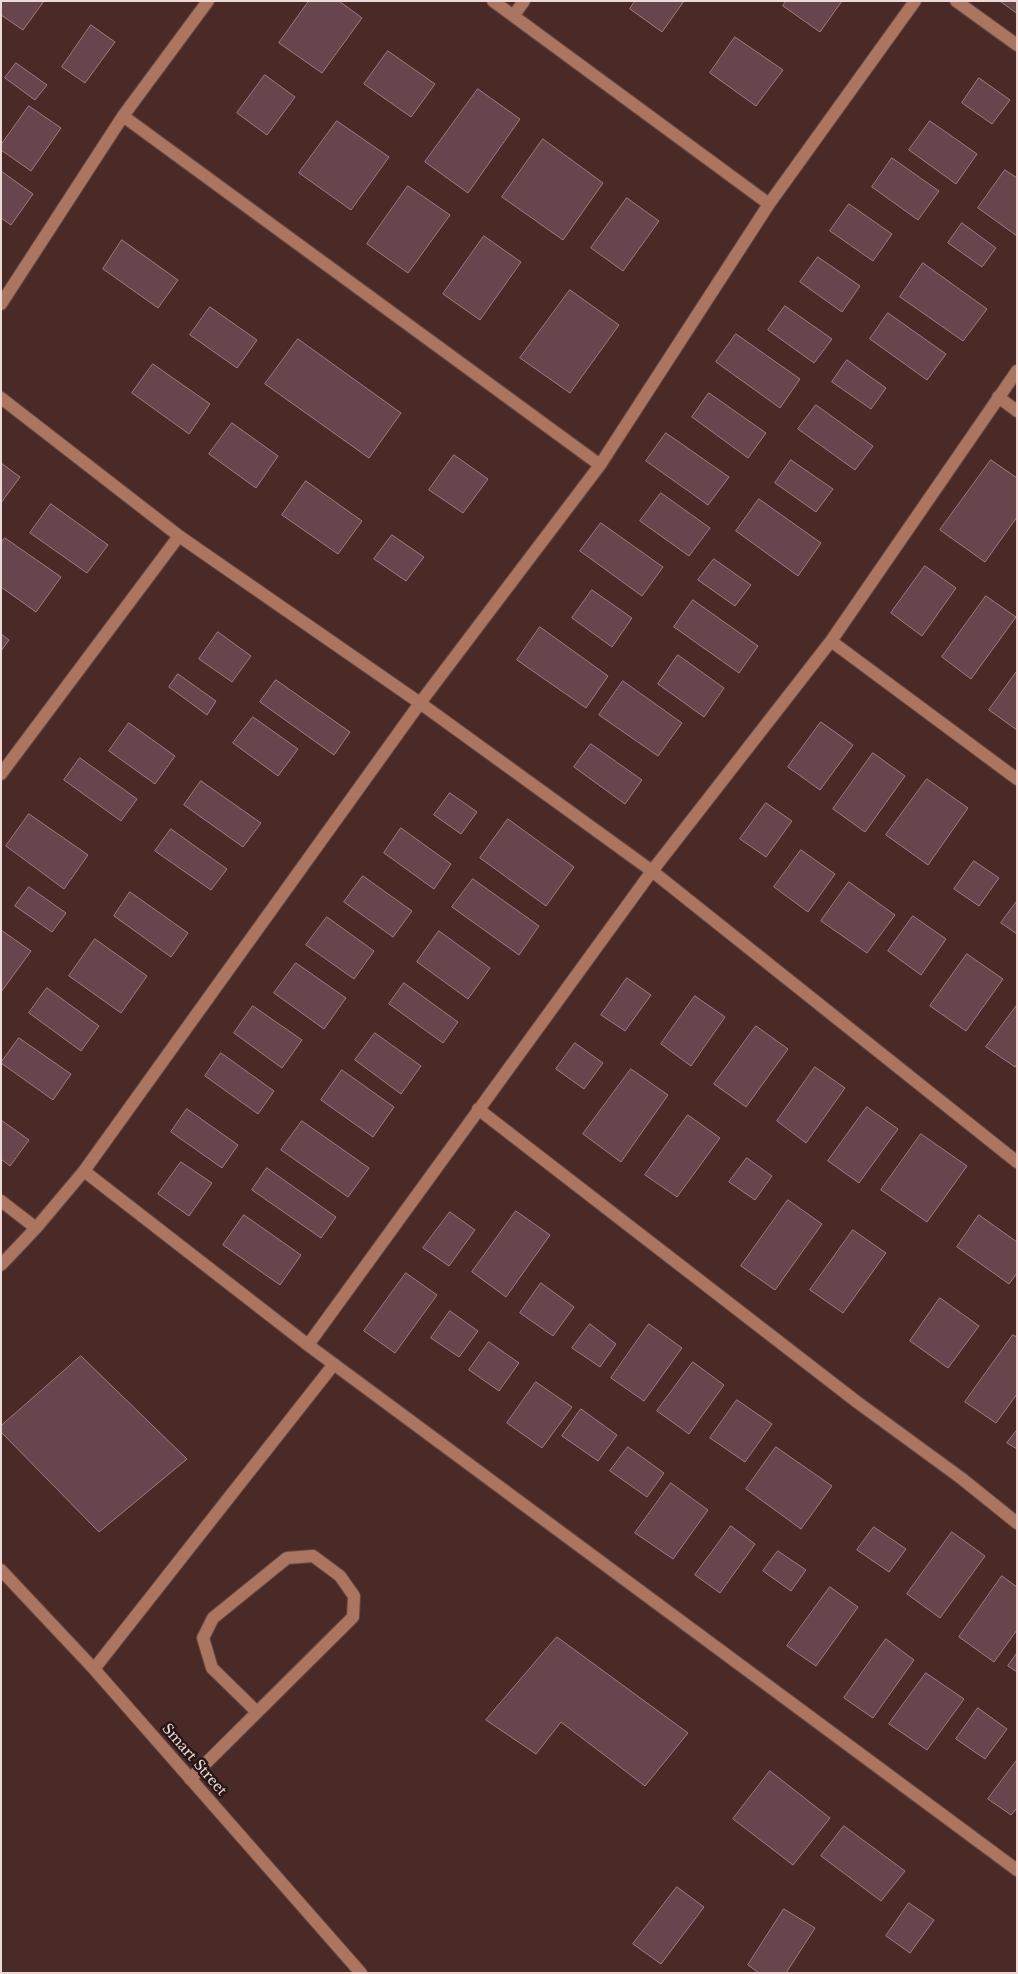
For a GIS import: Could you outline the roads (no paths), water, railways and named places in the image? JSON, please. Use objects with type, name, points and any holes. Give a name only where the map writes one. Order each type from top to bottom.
[{"type":"street","points":[[1,304],[123,116],[208,1]]},
{"type":"street","points":[[492,1],[769,204]]},
{"type":"street","points":[[514,16],[524,1]]},
{"type":"street","points":[[1,1265],[36,1228],[84,1171],[420,703],[600,465],[769,204],[915,1]]},
{"type":"street","points":[[956,1],[1017,46]]},
{"type":"street","points":[[123,116],[600,465]]},
{"type":"street","points":[[308,1345],[652,871],[831,641],[1017,371]]},
{"type":"street","points":[[998,397],[1017,411]]},
{"type":"street","points":[[1,398],[180,536],[420,703],[652,871],[1017,1162]]},
{"type":"street","points":[[1,774],[180,536]]},
{"type":"street","points":[[831,641],[1017,779]]},
{"type":"street","points":[[478,1110],[857,1402],[961,1478],[1017,1523]]},
{"type":"street","points":[[84,1171],[308,1345],[1017,1870]]},
{"type":"street","points":[[1,1201],[36,1228]]},
{"type":"street","points":[[94,1669],[334,1364]]},
{"type":"street","points":[[190,1778],[257,1712],[353,1617],[354,1596],[340,1576],[313,1556],[287,1558],[213,1618],[203,1638],[212,1668],[257,1712]]},
{"type":"street","name":"Smart Street","points":[[1,1570],[94,1669],[361,1973]]}]
